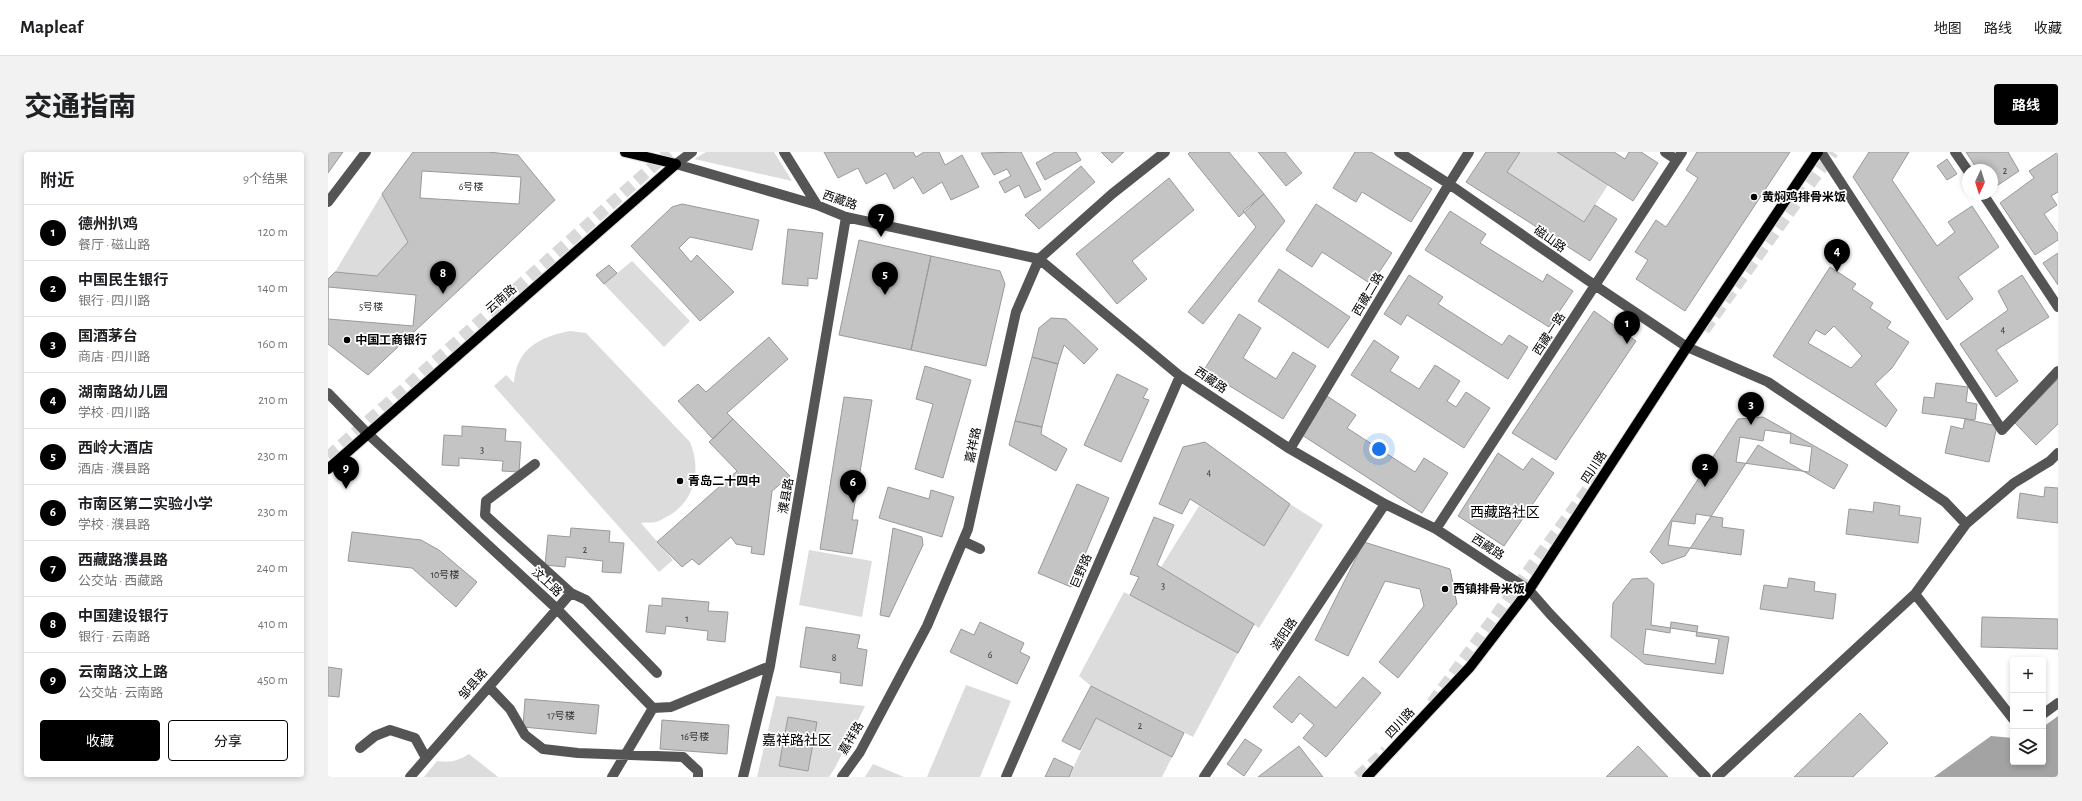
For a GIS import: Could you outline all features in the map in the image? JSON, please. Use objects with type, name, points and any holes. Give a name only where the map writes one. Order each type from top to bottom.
[{"type":"main road","name":"西藏路","points":[[625,152],[676,164]]},
{"type":"main road","name":"四川路","points":[[1367,777],[1470,667],[1529,590],[1687,347],[1818,152]]},
{"type":"main road","name":"云南路","points":[[328,469],[366,433],[676,164]]},
{"type":"street","points":[[328,202],[366,152]]},
{"type":"street","name":"云南路","points":[[676,164],[692,152]]},
{"type":"street","points":[[784,152],[817,205]]},
{"type":"street","name":"嘉祥路","points":[[842,777],[860,752],[927,626],[968,529],[1016,312],[1039,259],[1112,194],[1165,152]]},
{"type":"street","name":"磁山路","points":[[1399,152],[1687,347],[1768,382],[1945,502],[1966,524]]},
{"type":"street","name":"西藏二路","points":[[1290,449],[1448,184],[1470,152]]},
{"type":"street","points":[[1665,152],[1680,156]]},
{"type":"street","points":[[1822,152],[2002,430],[2058,371]]},
{"type":"street","points":[[1955,152],[1963,164]]},
{"type":"street","name":"西藏一路","points":[[1436,529],[1680,156]]},
{"type":"street","name":"西藏路","points":[[676,164],[817,205],[846,217],[1039,259],[1180,376],[1290,449],[1386,504],[1436,529],[1529,590],[1550,614],[1706,777]]},
{"type":"street","points":[[1987,200],[2058,307]]},
{"type":"street","name":"濮县路","points":[[743,777],[770,666],[846,217]]},
{"type":"street","name":"巨野路","points":[[1006,777],[1180,376]]},
{"type":"street","name":"汶上路","points":[[328,393],[366,433],[556,608],[653,708]]},
{"type":"street","points":[[1717,777],[1915,594],[1966,524],[2014,483],[2050,461],[2058,453]]},
{"type":"street","points":[[535,464],[486,501],[485,515],[570,592],[586,600],[657,673]]},
{"type":"street","name":"滋阳路","points":[[1204,777],[1386,504]]},
{"type":"street","points":[[963,541],[980,548]]},
{"type":"street","name":"邹县路","points":[[410,777],[570,592]]},
{"type":"street","points":[[1915,594],[2010,715]]},
{"type":"street","points":[[612,777],[653,708],[671,707],[770,666]]},
{"type":"street","points":[[489,686],[510,709],[524,735],[543,749],[578,753],[683,757],[698,771],[698,777]]},
{"type":"street","points":[[2046,712],[2058,703]]},
{"type":"street","points":[[360,748],[375,736],[390,730],[415,738],[426,758]]},
{"type":"shaded area","points":[[706,152],[774,152],[792,181],[694,159]]},
{"type":"shaded area","points":[[1520,152],[1557,152],[1608,185],[1584,222],[1507,172]]},
{"type":"shaded area","points":[[382,194],[408,242],[377,276],[335,272]]},
{"type":"shaded area","points":[[632,261],[690,321],[664,347],[604,284]]},
{"type":"shaded area","points":[[570,331],[586,333],[690,442],[695,462],[694,482],[691,492],[679,508],[670,515],[660,521],[641,523],[673,560],[659,572],[494,386],[506,375],[514,383],[519,361],[531,346],[548,337]]},
{"type":"shaded area","points":[[1290,504],[1323,525],[1259,628],[1161,567],[1199,506],[1264,546]]},
{"type":"shaded area","points":[[809,550],[872,561],[862,617],[799,605]]},
{"type":"shaded area","points":[[1124,592],[1238,653],[1193,737],[1091,686],[1079,676]]},
{"type":"shaded area","points":[[966,685],[1011,701],[980,777],[927,777]]},
{"type":"shaded area","points":[[776,696],[865,706],[836,766],[829,777],[757,777]]},
{"type":"shaded area","points":[[2058,716],[2058,777],[1934,777],[1991,736],[2010,738],[2010,765],[2046,765],[2046,725]]},
{"type":"shaded area","points":[[1096,718],[1172,757],[1162,777],[1069,777]]},
{"type":"shaded area","points":[[469,754],[498,777],[424,777],[437,761],[454,761]]},
{"type":"shaded area","points":[[873,764],[904,777],[865,777]]},
{"type":"building","points":[[328,152],[343,152],[328,173]]},
{"type":"building","points":[[413,152],[488,152],[518,155],[555,200],[368,375],[328,344],[328,279],[335,272],[377,276],[408,242],[382,194]]},
{"type":"building","points":[[824,152],[913,152],[916,157],[924,152],[939,152],[945,165],[962,155],[979,187],[951,200],[942,182],[923,194],[913,177],[894,189],[886,173],[866,184],[858,168],[838,178]]},
{"type":"building","points":[[1021,152],[1041,190],[1025,198],[1019,185],[1005,193],[999,182],[1011,176],[1007,169],[994,175],[981,153]]},
{"type":"building","points":[[1055,152],[1076,152],[1081,160],[1045,180],[1036,163]]},
{"type":"building","points":[[1101,152],[1124,152],[1112,163]]},
{"type":"building","points":[[1190,152],[1229,152],[1264,194],[1239,217],[1188,154]]},
{"type":"building","points":[[1258,152],[1285,152],[1302,173],[1286,186]]},
{"type":"building","points":[[1355,152],[1371,152],[1432,189],[1411,222],[1362,192],[1356,202],[1333,188]]},
{"type":"building","points":[[1486,152],[1520,152],[1507,172],[1584,222],[1595,205],[1617,219],[1590,261],[1466,182]]},
{"type":"building","points":[[1557,152],[1614,152],[1625,159],[1629,152],[1641,152],[1658,163],[1633,201]]},
{"type":"building","points":[[1697,152],[1790,152],[1685,311],[1636,279],[1648,260],[1635,252],[1656,220],[1666,227],[1698,178],[1686,170]]},
{"type":"building","points":[[1869,152],[1909,152],[1892,180],[1937,246],[1955,232],[1948,222],[1972,206],[1999,247],[1958,277],[1973,299],[1947,320],[1853,177]]},
{"type":"building","points":[[1966,152],[2008,152],[2019,171],[1998,185],[1998,164],[1974,164]]},
{"type":"building","points":[[2058,152],[2058,192],[2051,196],[2057,205],[2044,214],[2058,234],[2058,240],[2035,255],[2000,203],[2034,178],[2029,171]]},
{"type":"building","points":[[1947,159],[1957,174],[1947,180],[1937,166]]},
{"type":"building","points":[[1081,166],[1095,182],[1039,229],[1025,215]]},
{"type":"building","points":[[422,171],[521,177],[519,204],[420,198]]},
{"type":"building","points":[[1169,178],[1194,210],[1132,261],[1147,279],[1117,304],[1076,254]]},
{"type":"building","points":[[1264,194],[1285,221],[1203,324],[1188,312],[1256,227],[1243,211]]},
{"type":"building","points":[[682,204],[759,220],[752,250],[690,237],[679,248],[691,262],[697,255],[734,292],[700,321],[631,246],[672,207]]},
{"type":"building","points":[[1316,204],[1392,253],[1371,284],[1322,252],[1312,267],[1286,250]]},
{"type":"building","points":[[1450,211],[1486,234],[1480,243],[1543,282],[1547,274],[1573,291],[1549,327],[1425,250]]},
{"type":"building","points":[[788,229],[823,233],[817,279],[808,278],[808,286],[782,284]]},
{"type":"building","points":[[859,240],[931,256],[911,350],[839,335]]},
{"type":"building","points":[[2058,253],[2058,285],[2043,263]]},
{"type":"building","points":[[931,256],[1000,271],[1005,284],[986,366],[911,350]]},
{"type":"building","points":[[609,265],[617,273],[604,284],[596,275]]},
{"type":"building","points":[[1830,267],[1856,284],[1852,289],[1873,303],[1870,308],[1891,322],[1887,328],[1909,342],[1892,368],[1875,384],[1897,410],[1886,427],[1773,356]],"holes":[[[1834,326],[1862,356],[1851,368],[1808,343],[1816,330],[1825,335]]]},
{"type":"building","points":[[1279,269],[1350,317],[1328,348],[1258,301]]},
{"type":"building","points":[[1409,275],[1443,297],[1438,304],[1502,345],[1509,335],[1528,347],[1508,379],[1407,315],[1401,325],[1384,314]]},
{"type":"building","points":[[2022,275],[2049,317],[1996,350],[2018,381],[1996,397],[1960,344],[2008,310],[1998,291]]},
{"type":"building","points":[[328,287],[416,295],[413,326],[328,319]]},
{"type":"building","points":[[1594,311],[1636,341],[1556,460],[1512,433]]},
{"type":"building","points":[[1239,314],[1261,328],[1243,358],[1276,379],[1293,352],[1316,366],[1283,419],[1204,370]]},
{"type":"building","points":[[1051,318],[1066,319],[1098,349],[1084,364],[1064,345],[1058,364],[1032,357],[1039,328]]},
{"type":"building","points":[[769,337],[788,359],[727,413],[733,419],[713,439],[678,401],[698,384],[706,392]]},
{"type":"building","points":[[1374,340],[1399,357],[1390,371],[1419,389],[1435,365],[1460,381],[1447,401],[1456,407],[1466,392],[1490,408],[1464,448],[1351,375]]},
{"type":"building","points":[[1032,357],[1058,364],[1042,427],[1015,421]]},
{"type":"building","points":[[925,366],[971,380],[943,478],[915,469],[933,404],[916,399]]},
{"type":"building","points":[[1117,374],[1148,389],[1143,398],[1149,400],[1121,462],[1084,445]]},
{"type":"building","points":[[2058,379],[2058,424],[2036,445],[2015,423]]},
{"type":"building","points":[[1936,383],[1968,387],[1966,402],[1977,404],[1975,420],[1922,413],[1924,397],[1934,398]]},
{"type":"building","points":[[1327,396],[1356,415],[1347,428],[1415,472],[1424,458],[1448,473],[1422,513],[1302,435]]},
{"type":"building","points":[[844,397],[872,400],[852,520],[858,520],[852,554],[820,549]]},
{"type":"building","points":[[1763,417],[1848,465],[1834,489],[1758,445],[1685,556],[1662,564],[1650,552],[1738,419]]},
{"type":"building","points":[[733,419],[790,476],[772,491],[764,555],[751,553],[752,547],[736,544],[731,537],[699,565],[692,559],[682,567],[657,542],[737,471],[709,442]]},
{"type":"building","points":[[1965,419],[1997,426],[1989,462],[1945,453],[1951,426],[1963,429]]},
{"type":"building","points":[[1015,421],[1042,427],[1041,434],[1067,449],[1056,471],[1009,445]]},
{"type":"building","points":[[462,426],[506,429],[505,441],[521,442],[519,472],[502,471],[503,461],[459,458],[459,466],[442,465],[444,435],[462,436]]},
{"type":"building","points":[[1765,430],[1791,434],[1790,443],[1812,447],[1809,472],[1736,462],[1740,437],[1763,441]]},
{"type":"building","points":[[1205,442],[1290,504],[1264,546],[1190,499],[1182,514],[1159,504],[1183,447]]},
{"type":"building","points":[[1498,453],[1523,470],[1532,458],[1554,473],[1504,546],[1458,516]]},
{"type":"building","points":[[1077,484],[1109,498],[1071,587],[1038,573]]},
{"type":"building","points":[[888,487],[929,499],[931,490],[954,497],[942,537],[879,518]]},
{"type":"building","points":[[2045,487],[2058,488],[2058,523],[2017,518],[2020,493],[2044,497]]},
{"type":"building","points":[[1874,502],[1900,506],[1899,515],[1921,518],[1918,543],[1846,534],[1849,509],[1873,512]]},
{"type":"building","points":[[1696,514],[1723,518],[1722,527],[1744,530],[1741,555],[1668,545],[1672,521],[1695,524]]},
{"type":"building","points":[[1154,517],[1174,525],[1157,565],[1254,624],[1238,653],[1130,595],[1139,577],[1130,574]]},
{"type":"building","points":[[571,528],[610,531],[609,542],[624,543],[621,573],[602,572],[603,561],[566,557],[565,567],[545,565],[548,535],[570,537]]},
{"type":"building","points":[[893,528],[922,537],[923,545],[889,617],[880,615]]},
{"type":"building","points":[[352,532],[421,540],[439,550],[477,582],[456,607],[412,568],[348,561]]},
{"type":"building","points":[[1364,542],[1450,569],[1457,604],[1398,678],[1379,662],[1424,606],[1420,589],[1385,581],[1348,656],[1315,640]]},
{"type":"building","points":[[1647,578],[1654,584],[1651,625],[1729,637],[1723,674],[1645,664],[1611,637],[1613,603],[1632,579]]},
{"type":"building","points":[[1789,578],[1815,582],[1814,591],[1836,594],[1833,619],[1760,609],[1764,585],[1787,588]]},
{"type":"building","points":[[662,598],[709,602],[708,611],[728,612],[725,642],[707,640],[708,631],[666,626],[665,634],[646,632],[649,605],[662,606]]},
{"type":"building","points":[[1982,617],[2058,619],[2058,649],[1981,647]]},
{"type":"building","points":[[980,622],[1024,643],[1020,652],[1030,657],[1017,684],[950,652],[961,629],[974,635]]},
{"type":"building","points":[[1671,622],[1698,626],[1696,636],[1719,639],[1715,664],[1643,654],[1646,629],[1670,633]]},
{"type":"building","points":[[806,627],[860,635],[857,648],[867,650],[862,686],[840,683],[841,673],[800,667]]},
{"type":"building","points":[[328,667],[342,669],[339,697],[328,696]]},
{"type":"building","points":[[1299,676],[1336,708],[1363,677],[1381,693],[1326,757],[1303,738],[1314,725],[1300,713],[1292,723],[1273,707]]},
{"type":"building","points":[[1091,686],[1184,733],[1172,757],[1096,718],[1080,750],[1062,741]]},
{"type":"building","points":[[525,699],[599,705],[596,734],[523,727]]},
{"type":"building","points":[[1860,713],[1888,743],[1853,777],[1794,777]]},
{"type":"building","points":[[788,717],[817,722],[808,771],[779,766]]},
{"type":"building","points":[[662,720],[729,725],[727,754],[660,749]]},
{"type":"building","points":[[1245,739],[1262,750],[1244,776],[1227,764]]},
{"type":"building","points":[[1299,746],[1323,777],[1258,777]]},
{"type":"building","points":[[1638,746],[1668,777],[1606,777]]},
{"type":"building","points":[[1054,758],[1073,767],[1069,777],[1045,777]]},
{"type":"tunnel","points":[[328,457],[669,152]]},
{"type":"tunnel","points":[[1704,330],[1833,152]]},
{"type":"tunnel","points":[[1432,703],[1605,466]]},
{"type":"tunnel","points":[[1358,777],[1386,751]]},
{"type":"place","name":"黄焖鸡排骨米饭","points":[[1754,197]]},
{"type":"place","name":"西藏路濮县路","points":[[881,237]]},
{"type":"place","name":"湖南路幼儿园","points":[[1837,272]]},
{"type":"place","name":"中国建设银行","points":[[443,294]]},
{"type":"place","name":"西岭大酒店","points":[[885,295]]},
{"type":"place","name":"中国工商银行","points":[[347,340]]},
{"type":"place","name":"德州扒鸡","points":[[1627,344]]},
{"type":"place","name":"国酒茅台","points":[[1751,425]]},
{"type":"place","name":"青岛二十四中","points":[[680,481]]},
{"type":"place","name":"中国民生银行","points":[[1705,487]]},
{"type":"place","name":"云南路汶上路","points":[[346,489]]},
{"type":"place","name":"市南区第二实验小学","points":[[853,503]]},
{"type":"place","name":"西镇排骨米饭","points":[[1445,589]]},
{"type":"district","name":"西藏路社区","points":[[1505,513]]},
{"type":"district","name":"嘉祥路社区","points":[[797,741]]}]
